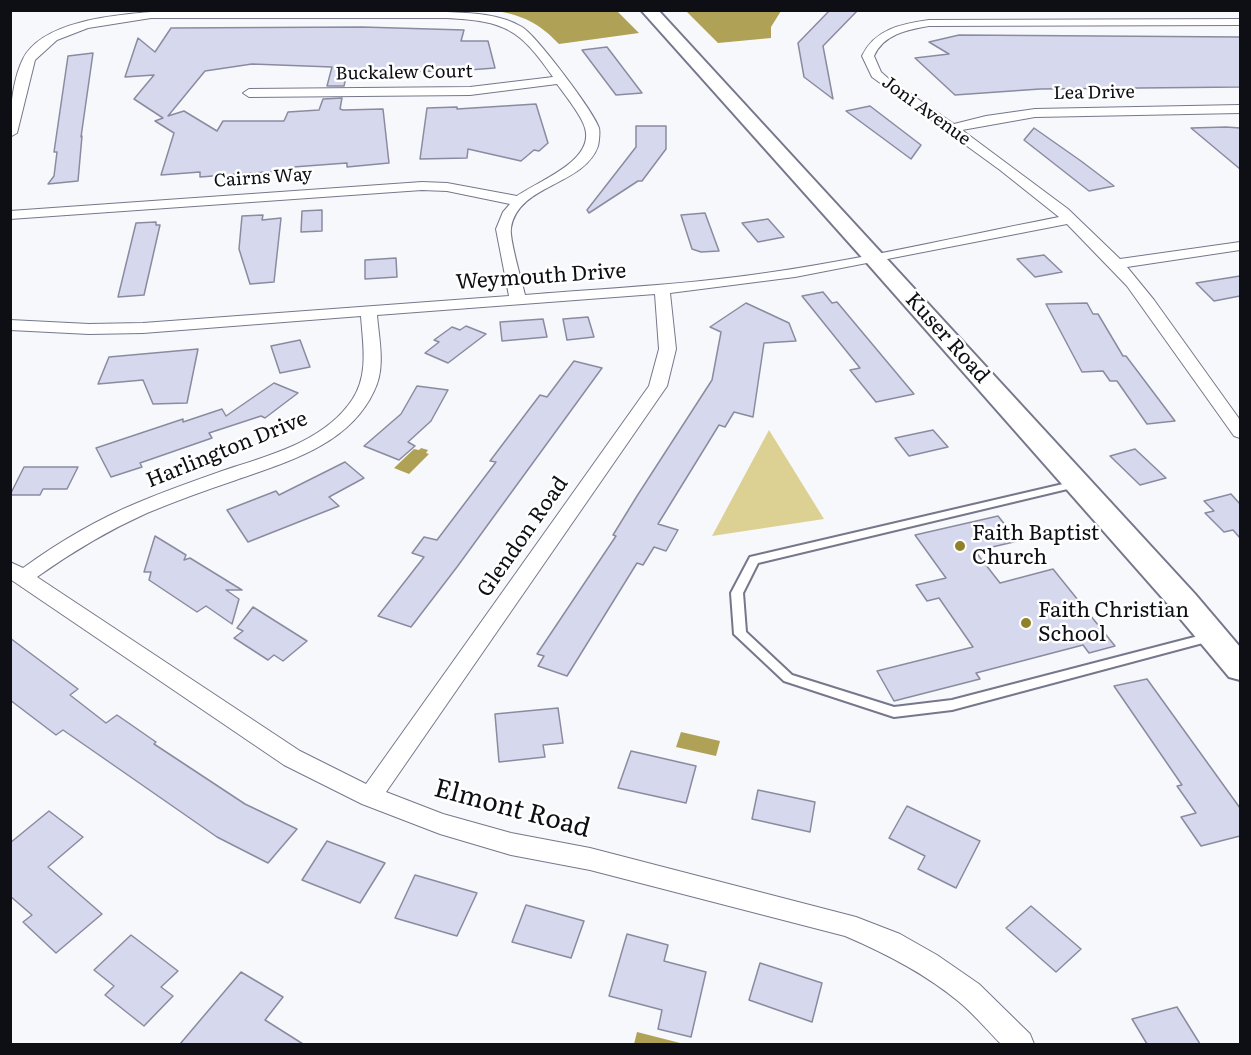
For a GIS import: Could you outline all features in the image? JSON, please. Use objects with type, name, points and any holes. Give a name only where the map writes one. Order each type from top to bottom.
[{"type":"street","name":"Kuser Road","points":[[649,11],[875,258],[1238,662]]},
{"type":"street","points":[[10,133],[29,59],[35,51],[45,43],[73,29],[132,16],[411,15],[479,18],[509,25],[530,37],[592,128],[594,138],[585,158],[573,168],[518,201],[505,219],[503,230],[518,300]]},
{"type":"street","name":"Joni Avenue","points":[[1240,22],[948,21],[898,30],[876,41],[868,56],[876,74],[1070,219],[1116,264],[1234,415],[1240,432]]},
{"type":"street","name":"Buckalew Court","points":[[249,93],[470,91],[560,80]]},
{"type":"street","name":"Lea Drive","points":[[950,129],[994,118],[1035,112],[1240,109]]},
{"type":"street","name":"Cairns Way","points":[[10,215],[422,186],[447,187],[518,201]]},
{"type":"street","name":"Weymouth Drive","points":[[10,325],[89,330],[143,328],[662,289],[756,279],[1070,219]]},
{"type":"street","points":[[1116,264],[1240,246]]},
{"type":"street","name":"Glendon Road","points":[[370,797],[658,386],[666,367],[670,346],[662,289]]},
{"type":"street","name":"Harlington Drive","points":[[17,573],[92,531],[129,514],[295,452],[342,422],[361,399],[371,374],[369,311]]},
{"type":"street","name":"Elmont Road","points":[[17,573],[292,758],[370,797],[440,824],[511,844],[590,860],[847,925],[891,943],[928,964],[969,993],[1020,1044]]},
{"type":"lane","points":[[1076,484],[754,560],[737,593],[740,634],[788,678],[894,712],[952,705],[1213,636]]},
{"type":"shaded area","points":[[496,11],[617,11],[639,33],[559,44],[545,31],[530,22],[515,15]]},
{"type":"shaded area","points":[[686,11],[781,11],[771,27],[771,38],[718,43]]},
{"type":"shaded area","points":[[769,430],[824,519],[712,536]]},
{"type":"shaded area","points":[[414,449],[428,450],[426,453],[429,454],[409,474],[394,468]]},
{"type":"shaded area","points":[[681,732],[720,741],[716,756],[676,747]]},
{"type":"shaded area","points":[[637,1032],[684,1044],[634,1044]]},
{"type":"building","points":[[830,10],[858,10],[823,46],[833,99],[804,77],[798,43]]},
{"type":"building","points":[[362,27],[464,30],[461,41],[488,41],[495,68],[455,71],[347,72],[344,86],[327,86],[332,67],[252,64],[205,71],[168,116],[184,111],[217,131],[223,121],[284,121],[288,112],[319,110],[323,99],[342,98],[340,109],[343,110],[383,109],[389,163],[347,167],[347,163],[293,167],[292,170],[200,177],[200,172],[161,175],[174,133],[155,121],[163,118],[134,99],[154,75],[125,77],[138,38],[155,52],[171,28]]},
{"type":"building","points":[[959,35],[1240,37],[1240,87],[1040,89],[955,95],[915,58],[949,54],[929,42]]},
{"type":"building","points":[[607,47],[642,93],[616,95],[582,50]]},
{"type":"building","points":[[93,53],[81,137],[78,181],[48,184],[54,176],[57,152],[54,152],[68,56]]},
{"type":"building","points":[[536,104],[548,143],[539,151],[534,150],[521,161],[468,149],[467,158],[420,159],[427,108],[457,107],[457,109]]},
{"type":"building","points":[[870,106],[921,145],[911,159],[846,111]]},
{"type":"building","points":[[636,126],[666,126],[666,149],[642,181],[638,181],[589,213],[587,210],[636,147]]},
{"type":"building","points":[[1034,128],[1114,186],[1089,191],[1024,140]]},
{"type":"building","points":[[1191,128],[1240,128],[1240,169]]},
{"type":"building","points":[[322,210],[322,231],[301,232],[302,211]]},
{"type":"building","points":[[705,213],[719,251],[701,252],[692,249],[681,215]]},
{"type":"building","points":[[263,215],[262,220],[281,218],[274,282],[250,284],[239,249],[242,216]]},
{"type":"building","points":[[768,219],[784,237],[758,242],[742,223]]},
{"type":"building","points":[[156,222],[156,225],[160,225],[144,295],[118,297],[136,223]]},
{"type":"building","points":[[1044,255],[1062,272],[1035,277],[1017,259]]},
{"type":"building","points":[[396,258],[397,277],[365,279],[365,260]]},
{"type":"building","points":[[1240,276],[1240,296],[1214,301],[1196,283]]},
{"type":"building","points":[[823,292],[832,303],[837,302],[914,394],[876,402],[850,370],[860,368],[802,296]]},
{"type":"building","points":[[746,303],[789,323],[796,341],[764,343],[753,417],[734,412],[725,427],[719,425],[658,524],[678,530],[666,551],[654,547],[643,565],[637,563],[567,676],[538,666],[544,656],[537,654],[616,536],[613,535],[712,380],[721,332],[710,327]]},
{"type":"building","points":[[1087,303],[1093,314],[1098,314],[1123,356],[1126,356],[1175,421],[1147,424],[1117,381],[1110,381],[1103,371],[1082,372],[1046,304]]},
{"type":"building","points":[[588,317],[594,337],[567,340],[563,319]]},
{"type":"building","points":[[543,319],[547,337],[502,341],[500,322]]},
{"type":"building","points":[[466,326],[486,334],[448,363],[425,353],[439,342],[434,340],[452,327],[460,330]]},
{"type":"building","points":[[300,340],[310,367],[280,373],[271,346]]},
{"type":"building","points":[[198,349],[187,403],[153,404],[143,380],[98,384],[109,357]]},
{"type":"building","points":[[574,361],[602,368],[411,627],[378,616],[424,557],[412,553],[424,537],[437,540],[496,462],[490,461],[540,395],[547,397]]},
{"type":"building","points":[[274,383],[298,393],[265,418],[261,416],[209,433],[212,438],[140,463],[142,467],[111,477],[96,448],[183,419],[183,422],[222,409],[226,416]]},
{"type":"building","points":[[417,386],[448,390],[431,421],[408,442],[415,446],[399,460],[364,446],[401,414]]},
{"type":"building","points":[[933,430],[948,447],[909,456],[895,438]]},
{"type":"building","points":[[1135,449],[1166,478],[1140,485],[1110,456]]},
{"type":"building","points":[[345,462],[364,478],[329,497],[339,506],[248,542],[227,510],[276,491],[279,495]]},
{"type":"building","points":[[24,467],[78,467],[67,489],[43,489],[40,495],[10,495]]},
{"type":"building","points":[[1231,494],[1240,504],[1240,538],[1233,530],[1224,532],[1205,513],[1214,511],[1204,501]]},
{"type":"building","name":"Faith Christian School","points":[[998,516],[1018,541],[975,551],[1000,583],[1053,569],[1115,646],[1089,653],[1083,645],[976,673],[980,679],[894,701],[877,671],[973,647],[939,598],[927,601],[916,585],[946,578],[915,535]]},
{"type":"building","points":[[155,536],[186,555],[184,560],[190,558],[242,590],[226,590],[239,599],[232,624],[206,606],[197,612],[149,580],[151,572],[144,572]]},
{"type":"building","points":[[253,607],[307,641],[283,661],[274,655],[268,660],[234,638],[243,631],[237,628]]},
{"type":"building","points":[[10,638],[78,689],[70,695],[106,723],[117,715],[156,742],[154,744],[245,804],[297,829],[268,863],[217,837],[63,730],[56,735],[10,700]]},
{"type":"building","points":[[1147,679],[1240,808],[1240,836],[1201,846],[1181,817],[1196,813],[1177,786],[1182,785],[1114,686]]},
{"type":"building","points":[[558,708],[563,743],[543,745],[545,757],[499,762],[495,714]]},
{"type":"building","points":[[631,751],[696,766],[686,803],[618,788]]},
{"type":"building","points":[[758,790],[815,802],[810,832],[752,819]]},
{"type":"building","points":[[907,806],[980,841],[956,888],[918,869],[925,856],[889,838]]},
{"type":"building","points":[[49,811],[83,837],[48,867],[102,914],[56,953],[23,922],[32,915],[10,896],[10,843]]},
{"type":"building","points":[[327,841],[385,863],[360,903],[302,880]]},
{"type":"building","points":[[415,875],[477,893],[457,936],[395,918]]},
{"type":"building","points":[[526,905],[584,921],[571,958],[512,942]]},
{"type":"building","points":[[1031,906],[1081,949],[1056,972],[1006,928]]},
{"type":"building","points":[[627,934],[668,945],[664,961],[706,972],[691,1037],[658,1029],[662,1010],[609,996]]},
{"type":"building","points":[[131,935],[178,971],[161,987],[173,996],[144,1026],[105,995],[114,986],[94,970]]},
{"type":"building","points":[[760,963],[822,983],[812,1022],[749,1000]]},
{"type":"building","points":[[241,972],[283,997],[265,1020],[303,1044],[180,1044]]},
{"type":"building","points":[[1177,1007],[1200,1044],[1147,1044],[1132,1019]]},
{"type":"place","name":"Faith Baptist Church","points":[[960,546]]},
{"type":"place","name":"Faith Christian School","points":[[1026,623]]}]
